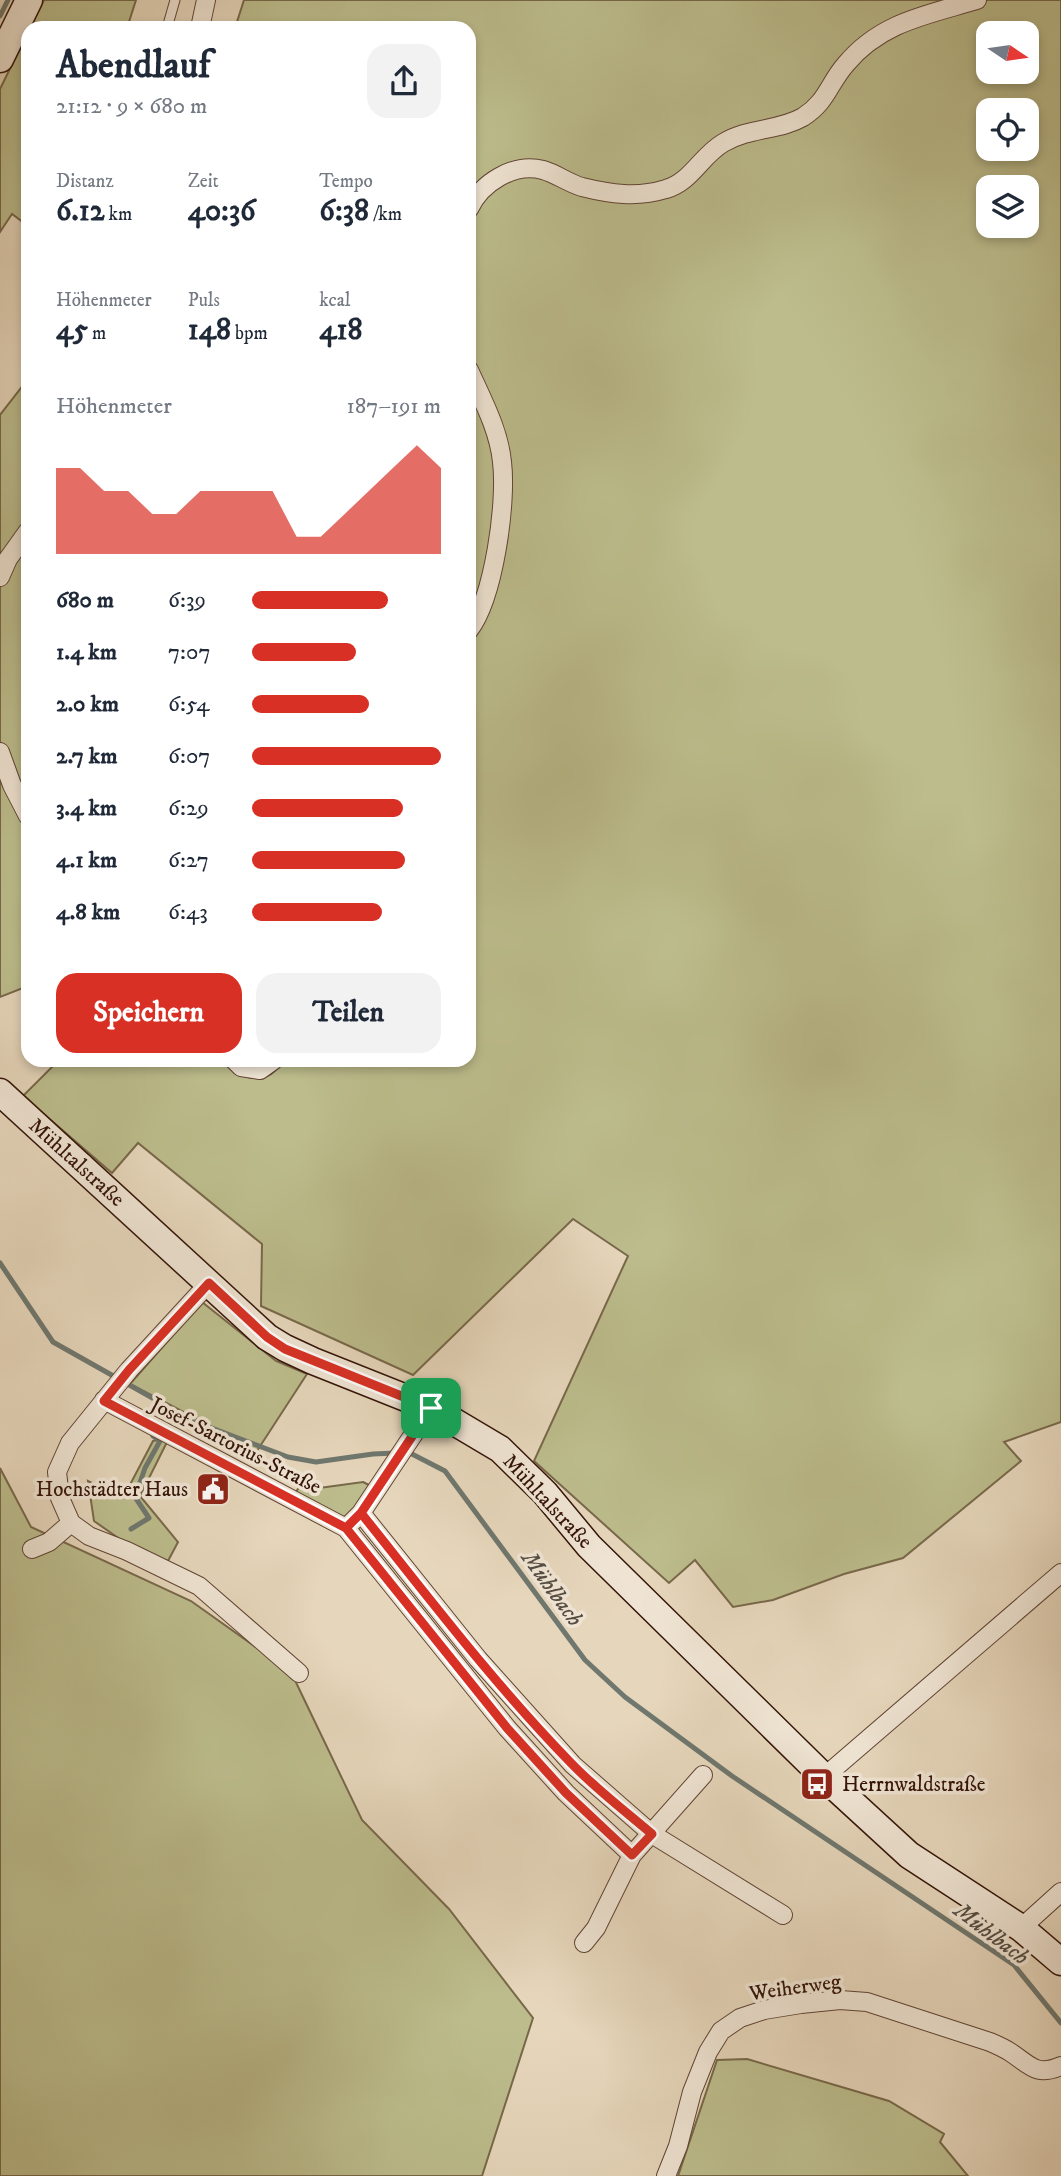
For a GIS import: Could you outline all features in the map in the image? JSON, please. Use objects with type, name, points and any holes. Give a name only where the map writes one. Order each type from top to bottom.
[{"type":"main road","points":[[0,59],[29,0]]},
{"type":"main road","name":"Mühltalstraße","points":[[0,1092],[267,1337],[285,1349],[431,1408],[500,1449],[545,1493],[589,1546],[824,1777],[909,1855],[1021,1928],[1061,1962]]},
{"type":"street","points":[[202,21],[206,0]]},
{"type":"street","points":[[476,198],[493,180],[516,170],[530,168],[553,173],[578,186],[610,193],[633,195],[666,189],[690,175],[709,152],[736,136],[804,116],[823,100],[851,58],[886,29],[977,0]]},
{"type":"street","points":[[476,386],[498,441],[503,480],[493,572],[476,619]]},
{"type":"street","points":[[0,577],[8,559],[21,541]]},
{"type":"street","points":[[0,752],[21,802]]},
{"type":"street","points":[[242,1067],[260,1070],[264,1067]]},
{"type":"street","points":[[209,1283],[129,1370],[70,1443],[57,1472],[60,1498],[71,1523],[89,1536],[127,1550],[199,1586],[299,1673]]},
{"type":"street","name":"Josef-Sartorius-Straße","points":[[104,1401],[346,1528],[507,1728],[566,1793],[632,1855]]},
{"type":"street","points":[[346,1528],[361,1513],[391,1464],[431,1408]]},
{"type":"street","points":[[361,1513],[478,1659],[573,1765],[652,1834],[783,1915]]},
{"type":"street","points":[[32,1549],[49,1542],[71,1523]]},
{"type":"street","points":[[824,1777],[1061,1573]]},
{"type":"street","points":[[507,1728],[524,1712]]},
{"type":"street","points":[[584,1943],[596,1928],[632,1855],[703,1775]]},
{"type":"street","points":[[1021,1928],[1061,1892]]},
{"type":"street","name":"Weiherweg","points":[[666,2176],[678,2146],[692,2092],[708,2052],[721,2031],[740,2018],[764,2010],[840,2000],[867,2002],[990,2042],[1039,2071],[1050,2071],[1061,2066]]},
{"type":"lane","points":[[170,21],[176,0]]},
{"type":"green space","points":[[44,0],[136,0],[129,21],[34,21]]},
{"type":"green space","points":[[244,0],[1061,0],[1061,1422],[1004,1442],[1021,1461],[903,1558],[844,1574],[773,1600],[733,1607],[695,1560],[669,1583],[534,1461],[628,1256],[573,1219],[413,1375],[261,1306],[262,1244],[138,1143],[112,1173],[23,1096],[52,1067],[229,1067],[237,1073],[254,1078],[270,1075],[278,1067],[476,1067],[476,21],[237,21]]},
{"type":"green space","points":[[21,46],[21,221],[12,214],[0,232],[0,89]]},
{"type":"green space","points":[[21,388],[21,989],[0,997],[0,415]]},
{"type":"green space","points":[[202,1302],[276,1361],[307,1374],[255,1454],[203,1422],[130,1384]]},
{"type":"green space","points":[[169,1438],[140,1496],[178,1542],[168,1561],[134,1549],[94,1521],[88,1481],[123,1498],[153,1441]]},
{"type":"green space","points":[[0,1468],[31,1527],[191,1601],[291,1672],[362,1820],[449,1909],[533,2018],[482,2176],[0,2176]]},
{"type":"green space","points":[[363,1482],[369,1485],[350,1517],[342,1521],[294,1494],[302,1484],[312,1489]]},
{"type":"green space","points":[[747,2059],[889,2101],[944,2134],[940,2142],[968,2176],[678,2176],[717,2060]]},
{"type":"waterway","name":"Mühlbach","points":[[0,16],[8,0]]},
{"type":"waterway","name":"Mühlbach","points":[[0,1263],[53,1342],[156,1400],[175,1414],[288,1457],[316,1462],[395,1453]]},
{"type":"waterway","points":[[131,1529],[149,1518],[135,1497],[145,1468],[160,1441],[153,1436]]},
{"type":"waterway","name":"Mühlbach","points":[[404,1453],[410,1453],[445,1471],[585,1660],[625,1697],[732,1776],[1014,1965],[1061,2023]]},
{"type":"place","name":"Hochstädter Haus","points":[[213,1489]]},
{"type":"place","name":"Herrnwaldstraße","points":[[817,1784]]},
{"type":"route","points":[[431,1408],[285,1349],[267,1337],[209,1283],[104,1401],[346,1528],[361,1513],[524,1712],[573,1765],[652,1834],[632,1855],[566,1793],[507,1728],[346,1528],[361,1513],[391,1464],[431,1408]]}]
